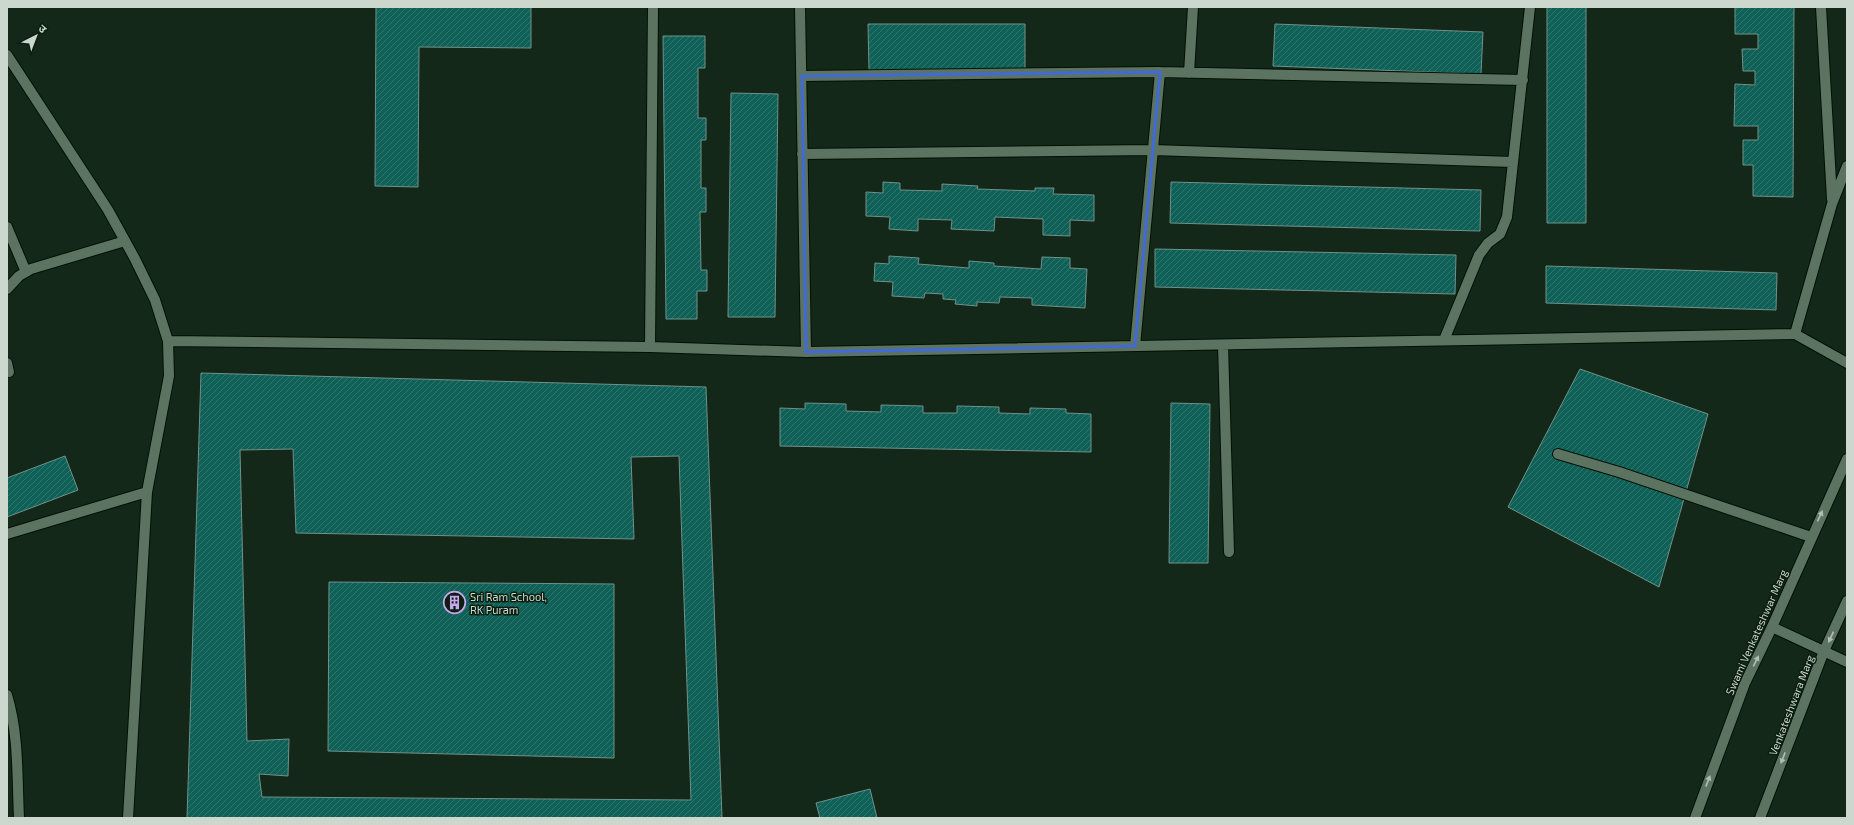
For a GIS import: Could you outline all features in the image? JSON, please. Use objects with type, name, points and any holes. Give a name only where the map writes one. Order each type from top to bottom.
[{"type":"street","points":[[650,347],[653,7]]},
{"type":"street","points":[[800,7],[806,352]]},
{"type":"street","points":[[1189,73],[1193,7]]},
{"type":"street","points":[[1444,340],[1479,255],[1488,243],[1500,234],[1507,217],[1530,7]]},
{"type":"street","points":[[1821,7],[1832,204]]},
{"type":"street","points":[[7,55],[108,210],[155,300],[168,341],[169,376],[147,492],[128,818]]},
{"type":"street","points":[[802,76],[1160,72],[1523,80]]},
{"type":"street","points":[[1135,346],[1160,72]]},
{"type":"street","points":[[802,154],[1153,150],[1513,162]]},
{"type":"street","points":[[1795,334],[1832,204],[1847,166]]},
{"type":"street","points":[[7,226],[26,272]]},
{"type":"street","points":[[7,289],[19,276],[26,272],[125,241]]},
{"type":"street","points":[[168,341],[650,347],[806,352],[1795,334],[1847,363]]},
{"type":"street","points":[[1223,345],[1229,552]]},
{"type":"street","points":[[1558,454],[1619,472],[1811,537]]},
{"type":"street","name":"Swami Venkateshwar Marg","points":[[1694,818],[1745,683],[1772,627],[1847,459]]},
{"type":"street","points":[[7,534],[147,492]]},
{"type":"street","name":"Venkateshwara Marg","points":[[1760,818],[1824,651],[1847,601]]},
{"type":"street","points":[[1772,627],[1847,662]]},
{"type":"street","points":[[7,695],[15,736],[19,818]]},
{"type":"highlighted area","points":[[1160,72],[1135,346],[806,352],[802,76]]},
{"type":"building","points":[[376,7],[531,7],[531,48],[419,47],[418,187],[375,186]]},
{"type":"building","points":[[1547,7],[1586,7],[1586,223],[1547,223]]},
{"type":"building","points":[[1735,7],[1794,7],[1793,197],[1753,196],[1753,165],[1743,165],[1743,140],[1758,140],[1758,126],[1734,126],[1735,84],[1755,85],[1755,71],[1743,71],[1742,49],[1758,49],[1758,34],[1735,34]]},
{"type":"building","points":[[868,24],[1025,24],[1025,70],[869,70]]},
{"type":"building","points":[[1275,24],[1483,32],[1481,74],[1273,66]]},
{"type":"building","points":[[663,36],[705,36],[705,68],[698,68],[698,118],[706,118],[706,140],[701,140],[701,188],[706,188],[706,212],[700,212],[701,270],[707,270],[707,291],[697,291],[697,319],[666,319]]},
{"type":"building","points":[[731,93],[778,94],[775,317],[728,317]]},
{"type":"building","points":[[883,182],[900,183],[900,190],[942,191],[942,184],[978,186],[977,189],[1035,191],[1035,188],[1054,188],[1053,194],[1094,195],[1094,221],[1070,220],[1070,236],[1043,235],[1043,219],[995,217],[994,231],[951,229],[952,220],[918,219],[918,231],[889,229],[890,217],[866,216],[866,192],[883,193]]},
{"type":"building","points":[[1171,182],[1481,190],[1480,231],[1170,223]]},
{"type":"building","points":[[1155,249],[1456,255],[1455,294],[1155,287]]},
{"type":"building","points":[[889,256],[919,258],[918,264],[969,268],[969,261],[994,263],[994,266],[1041,269],[1042,257],[1070,258],[1070,268],[1087,269],[1085,308],[1032,305],[1032,298],[1000,297],[999,303],[977,302],[977,306],[955,304],[956,300],[943,299],[943,294],[925,293],[924,298],[892,296],[893,282],[874,281],[875,263],[889,264]]},
{"type":"building","points":[[1546,266],[1777,273],[1776,310],[1546,303]]},
{"type":"building","points":[[1580,369],[1708,414],[1659,587],[1508,507]]},
{"type":"building","name":"Sri Ram School, RK Puram","points":[[201,373],[706,387],[722,818],[187,818]]},
{"type":"building","points":[[805,403],[846,404],[846,411],[881,412],[881,405],[923,406],[923,413],[957,413],[957,406],[999,407],[999,413],[1030,414],[1030,408],[1066,409],[1066,413],[1091,414],[1091,452],[780,446],[780,408],[805,409]]},
{"type":"building","points":[[1171,403],[1210,404],[1208,563],[1169,563]]},
{"type":"building","points":[[293,449],[296,533],[634,539],[631,457],[679,456],[691,800],[262,797],[259,774],[288,776],[289,739],[247,741],[240,450]],"holes":[[[329,582],[614,584],[614,758],[328,751]]]},
{"type":"building","points":[[65,456],[78,490],[7,517],[7,478]]},
{"type":"building","points":[[870,789],[877,818],[820,818],[816,803]]},
{"type":"place","name":"Sri Ram School, RK Puram","points":[[454,602]]}]
